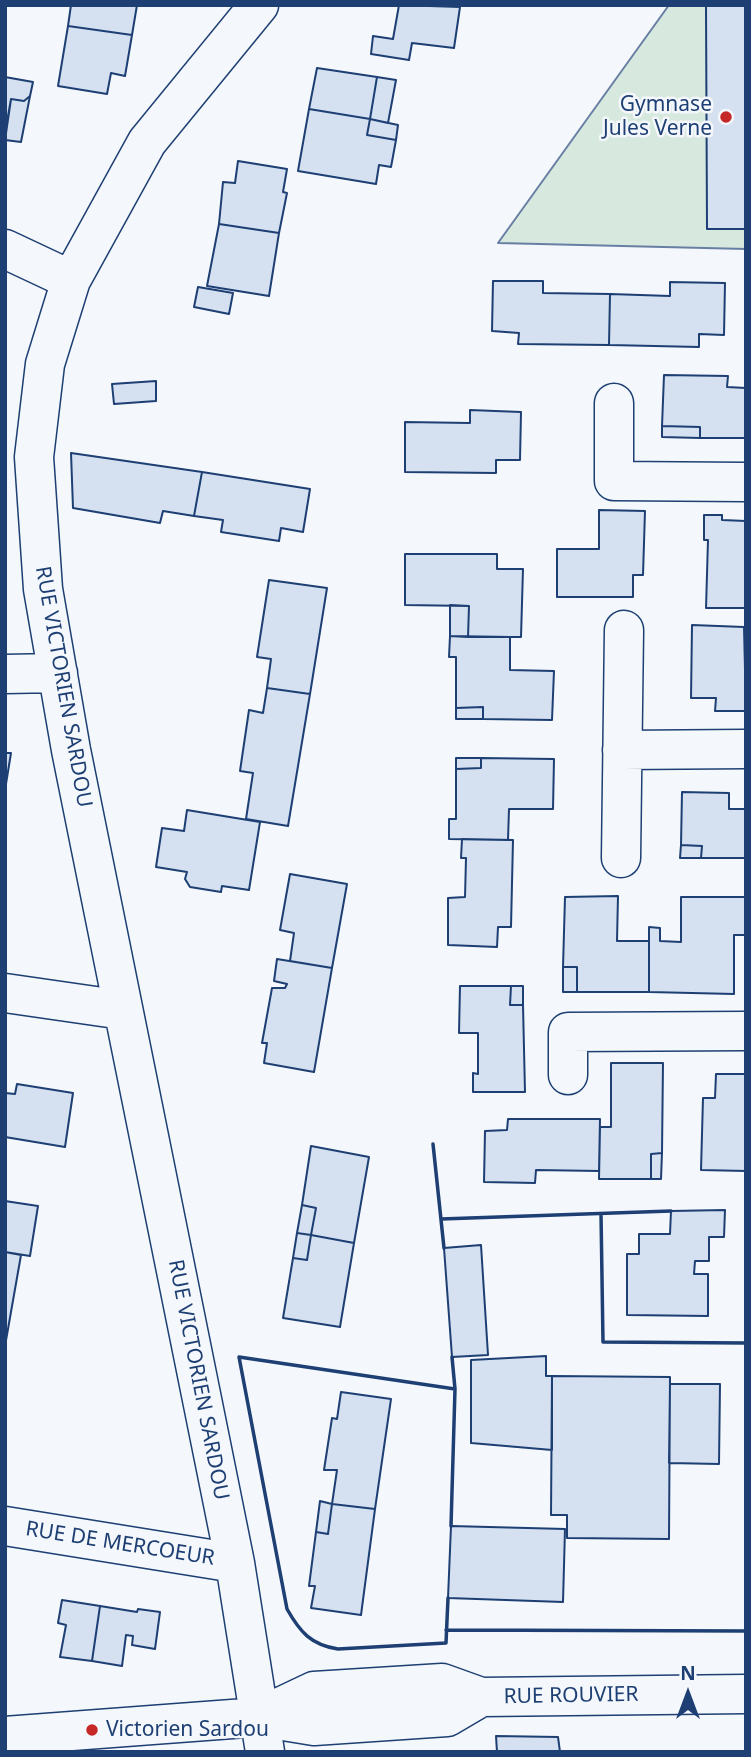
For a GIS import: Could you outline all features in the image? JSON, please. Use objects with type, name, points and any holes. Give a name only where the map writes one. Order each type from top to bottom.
[{"type":"street","name":"RUE VICTORIEN SARDOU","points":[[259,5],[147,142],[71,280],[46,364],[34,457],[43,589],[123,1010],[235,1563],[262,1735]]},
{"type":"street","points":[[5,249],[71,280]]},
{"type":"street","points":[[614,403],[614,481],[746,482]]},
{"type":"street","points":[[621,858],[624,630]]},
{"type":"street","points":[[5,674],[58,673]]},
{"type":"street","points":[[622,750],[746,750]]},
{"type":"street","points":[[5,993],[123,1010]]},
{"type":"street","points":[[568,1075],[568,1032],[746,1031]]},
{"type":"street","name":"RUE DE MERCOEUR","points":[[5,1526],[235,1563]]},
{"type":"street","name":"RUE ROUVIER","points":[[5,1736],[262,1735],[314,1692],[442,1683],[481,1697],[746,1694]]},
{"type":"shaded area","points":[[669,5],[746,5],[746,249],[498,243]]},
{"type":"building","points":[[71,5],[137,5],[132,35],[68,26]]},
{"type":"building","points":[[399,5],[460,7],[454,48],[412,43],[409,60],[371,54],[373,36],[393,39]]},
{"type":"building","name":"Gymnase Jules Verne","points":[[706,5],[746,5],[746,229],[707,229]]},
{"type":"building","points":[[68,26],[132,35],[125,76],[111,73],[107,94],[58,86]]},
{"type":"building","points":[[317,68],[377,77],[370,119],[309,109]]},
{"type":"building","points":[[5,77],[33,82],[30,96],[24,101],[11,99],[5,133]]},
{"type":"building","points":[[377,77],[396,80],[388,123],[370,119]]},
{"type":"building","points":[[30,96],[21,142],[5,140],[11,99],[24,101]]},
{"type":"building","points":[[309,109],[370,119],[367,135],[396,140],[391,167],[379,165],[376,184],[298,171]]},
{"type":"building","points":[[370,119],[398,125],[396,140],[367,135]]},
{"type":"building","points":[[238,161],[287,169],[283,192],[287,193],[279,233],[219,224],[223,182],[235,183]]},
{"type":"building","points":[[219,224],[279,233],[269,296],[207,286]]},
{"type":"building","points":[[493,281],[543,281],[543,293],[610,294],[609,345],[518,344],[519,333],[492,331]]},
{"type":"building","points":[[670,282],[725,283],[724,335],[699,334],[699,347],[609,345],[610,294],[670,296]]},
{"type":"building","points":[[198,287],[233,293],[229,314],[194,307]]},
{"type":"building","points":[[664,375],[728,376],[727,387],[746,388],[746,438],[700,438],[700,427],[662,426]]},
{"type":"building","points":[[156,381],[156,401],[114,404],[112,384]]},
{"type":"building","points":[[470,410],[521,412],[520,460],[496,460],[496,473],[405,472],[405,422],[470,423]]},
{"type":"building","points":[[662,426],[700,427],[700,438],[662,437]]},
{"type":"building","points":[[71,453],[202,472],[194,516],[163,511],[160,523],[73,508]]},
{"type":"building","points":[[202,472],[310,489],[303,532],[281,528],[279,541],[221,532],[223,520],[194,516]]},
{"type":"building","points":[[599,510],[645,511],[643,575],[633,575],[633,597],[557,597],[557,549],[599,549]]},
{"type":"building","points":[[704,515],[722,515],[722,520],[746,521],[746,608],[706,608],[708,540],[704,540]]},
{"type":"building","points":[[405,554],[497,554],[497,569],[523,569],[521,637],[468,637],[469,606],[405,605]]},
{"type":"building","points":[[269,580],[327,588],[310,694],[267,688],[271,659],[257,657]]},
{"type":"building","points":[[450,605],[469,606],[468,637],[450,636]]},
{"type":"building","points":[[692,625],[744,627],[746,711],[715,711],[716,698],[691,698]]},
{"type":"building","points":[[450,636],[510,637],[510,670],[554,671],[552,720],[483,719],[483,707],[456,708],[456,657],[449,657]]},
{"type":"building","points":[[267,688],[310,694],[288,826],[246,819],[253,773],[240,771],[249,710],[263,713]]},
{"type":"building","points":[[483,707],[483,719],[456,719],[456,708]]},
{"type":"building","points":[[5,753],[11,753],[5,790]]},
{"type":"building","points":[[456,758],[481,758],[481,768],[456,769]]},
{"type":"building","points":[[481,758],[554,759],[553,809],[509,809],[508,840],[449,839],[449,819],[456,819],[456,769],[481,768]]},
{"type":"building","points":[[682,792],[729,793],[729,809],[746,809],[746,858],[701,858],[702,846],[681,845]]},
{"type":"building","points":[[187,810],[260,822],[249,890],[222,886],[221,892],[190,887],[185,879],[187,872],[156,867],[162,828],[184,831]]},
{"type":"building","points":[[462,839],[513,840],[511,927],[498,927],[497,947],[448,945],[448,898],[465,897],[466,858],[461,858]]},
{"type":"building","points":[[681,845],[702,846],[701,858],[680,858]]},
{"type":"building","points":[[290,874],[347,884],[332,968],[290,961],[294,933],[280,930]]},
{"type":"building","points":[[618,896],[617,941],[649,941],[649,992],[577,992],[577,967],[563,967],[565,897]]},
{"type":"building","points":[[681,897],[746,897],[746,935],[734,935],[734,994],[649,992],[649,927],[660,928],[660,941],[681,942]]},
{"type":"building","points":[[277,959],[332,968],[314,1072],[264,1063],[267,1043],[262,1043],[272,988],[285,988],[287,984],[274,981]]},
{"type":"building","points":[[563,967],[577,967],[577,992],[563,992]]},
{"type":"building","points":[[460,986],[511,986],[510,1005],[523,1005],[525,1092],[473,1092],[473,1073],[478,1074],[478,1033],[459,1033]]},
{"type":"building","points":[[511,986],[523,986],[523,1005],[510,1005]]},
{"type":"building","points":[[611,1063],[663,1063],[662,1153],[651,1154],[651,1179],[599,1179],[600,1127],[611,1127]]},
{"type":"building","points":[[716,1074],[746,1074],[746,1171],[701,1170],[703,1098],[715,1098]]},
{"type":"building","points":[[17,1084],[73,1093],[65,1147],[5,1137],[5,1093],[15,1094]]},
{"type":"building","points":[[508,1119],[600,1119],[599,1171],[536,1170],[535,1183],[484,1182],[485,1131],[507,1130]]},
{"type":"building","points":[[311,1146],[369,1157],[354,1243],[311,1235],[316,1208],[302,1205]]},
{"type":"building","points":[[662,1153],[661,1179],[651,1179],[651,1154]]},
{"type":"building","points":[[5,1201],[38,1206],[30,1256],[5,1252]]},
{"type":"building","points":[[302,1205],[316,1208],[311,1235],[297,1233]]},
{"type":"building","points":[[725,1210],[724,1237],[709,1237],[709,1261],[695,1261],[694,1274],[708,1274],[708,1316],[627,1315],[627,1254],[639,1254],[639,1234],[670,1234],[671,1211]]},
{"type":"building","points":[[297,1233],[311,1235],[307,1260],[293,1258]]},
{"type":"building","points":[[311,1235],[354,1243],[340,1327],[283,1318],[293,1258],[307,1260]]},
{"type":"building","points":[[481,1245],[488,1355],[452,1357],[444,1248]]},
{"type":"building","points":[[5,1252],[21,1255],[5,1346]]},
{"type":"building","points":[[546,1356],[546,1376],[552,1376],[552,1450],[471,1443],[471,1360]]},
{"type":"building","points":[[552,1376],[670,1377],[669,1539],[567,1538],[567,1515],[551,1515]]},
{"type":"building","points":[[670,1384],[720,1384],[719,1464],[669,1463]]},
{"type":"building","points":[[341,1392],[391,1399],[375,1509],[332,1504],[337,1470],[324,1470],[332,1418],[337,1419]]},
{"type":"building","points":[[320,1501],[332,1504],[328,1534],[316,1532]]},
{"type":"building","points":[[332,1504],[375,1509],[361,1615],[311,1608],[315,1586],[309,1586],[316,1532],[328,1534]]},
{"type":"building","points":[[451,1526],[565,1529],[563,1602],[448,1598]]},
{"type":"building","points":[[62,1600],[100,1606],[92,1661],[60,1657],[66,1625],[58,1623]]},
{"type":"building","points":[[100,1606],[137,1612],[138,1609],[160,1612],[155,1649],[132,1645],[133,1636],[126,1635],[122,1666],[92,1661]]},
{"type":"building","points":[[496,1736],[558,1737],[560,1752],[497,1752]]},
{"type":"wall","points":[[433,1144],[444,1248]]},
{"type":"wall","points":[[441,1219],[671,1211]]},
{"type":"wall","points":[[601,1214],[603,1342],[746,1343]]},
{"type":"wall","points":[[448,1598],[446,1643],[338,1649],[313,1641],[302,1631],[287,1609],[239,1357],[455,1389]]},
{"type":"wall","points":[[451,1526],[455,1389],[452,1357]]},
{"type":"wall","points":[[446,1630],[746,1631]]},
{"type":"place","name":"Gymnase Jules Verne","points":[[726,117]]},
{"type":"place","name":"Victorien Sardou","points":[[92,1730]]}]
